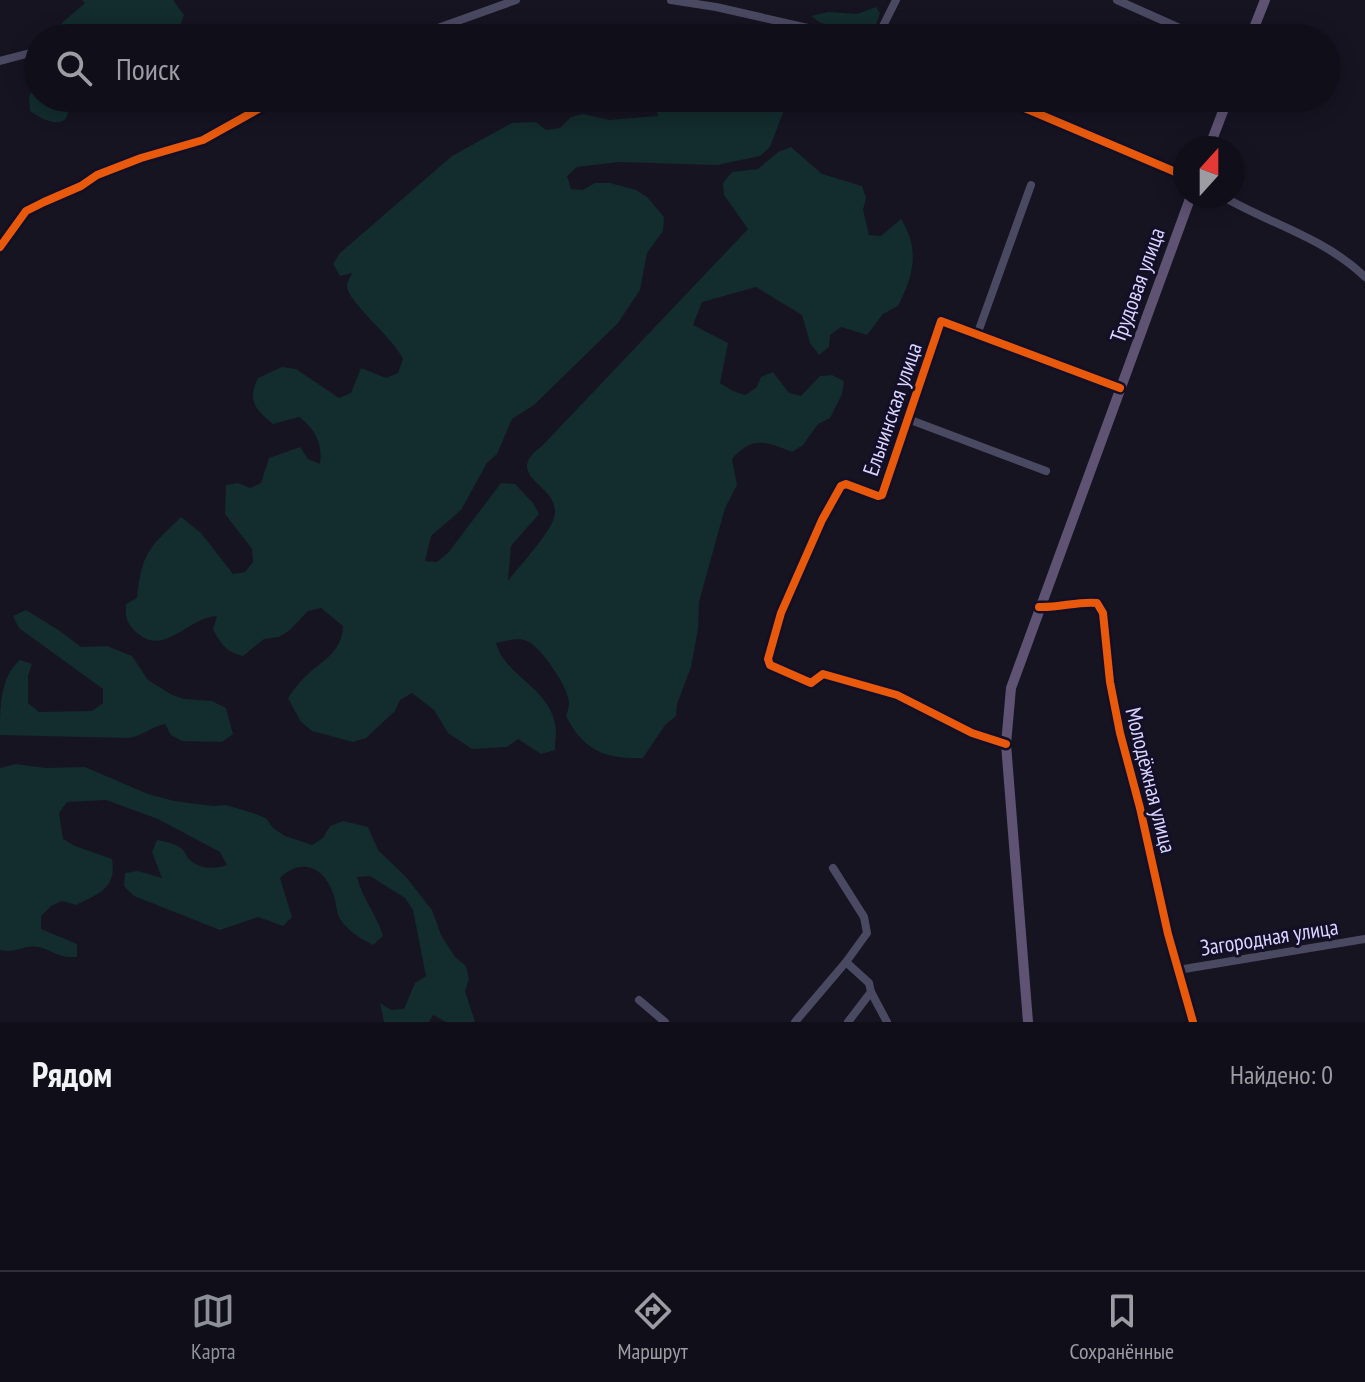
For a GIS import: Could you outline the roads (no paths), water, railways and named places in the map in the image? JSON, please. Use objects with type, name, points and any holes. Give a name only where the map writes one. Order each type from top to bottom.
[{"type":"main road","points":[[1256,24],[1265,0]]},
{"type":"main road","points":[[1214,136],[1223,112]]},
{"type":"main road","name":"Трудовая улица","points":[[1039,607],[1187,208]]},
{"type":"main road","points":[[1028,1022],[1006,717],[1011,688],[1039,607]]},
{"type":"street","points":[[449,24],[516,0]]},
{"type":"street","points":[[671,0],[791,24]]},
{"type":"street","points":[[884,24],[896,0]]},
{"type":"street","points":[[1117,0],[1171,24]]},
{"type":"street","points":[[0,61],[24,55]]},
{"type":"street","points":[[0,247],[26,211],[81,186],[97,175],[203,140],[253,112]]},
{"type":"street","points":[[1034,112],[1173,171]]},
{"type":"street","points":[[977,335],[1031,185]]},
{"type":"street","points":[[1245,207],[1317,242],[1352,264],[1365,277]]},
{"type":"street","name":"Ельнинская улица","points":[[1006,744],[972,733],[897,695],[823,674],[811,683],[770,665],[768,659],[776,640],[781,613],[822,520],[841,486],[846,484],[882,495],[941,321],[1120,388]]},
{"type":"street","name":"Ельнинская улица","points":[[908,419],[1046,471]]},
{"type":"street","name":"Молодёжная улица","points":[[1039,607],[1056,608],[1087,602],[1097,603],[1103,613],[1110,682],[1120,733],[1193,1022]]},
{"type":"street","points":[[795,1022],[867,933],[864,917],[833,868]]},
{"type":"street","name":"Загородная улица","points":[[1178,970],[1365,939]]},
{"type":"street","points":[[848,960],[869,983],[887,1022]]},
{"type":"street","points":[[848,1022],[872,995]]},
{"type":"street","points":[[639,1000],[665,1022]]}]
